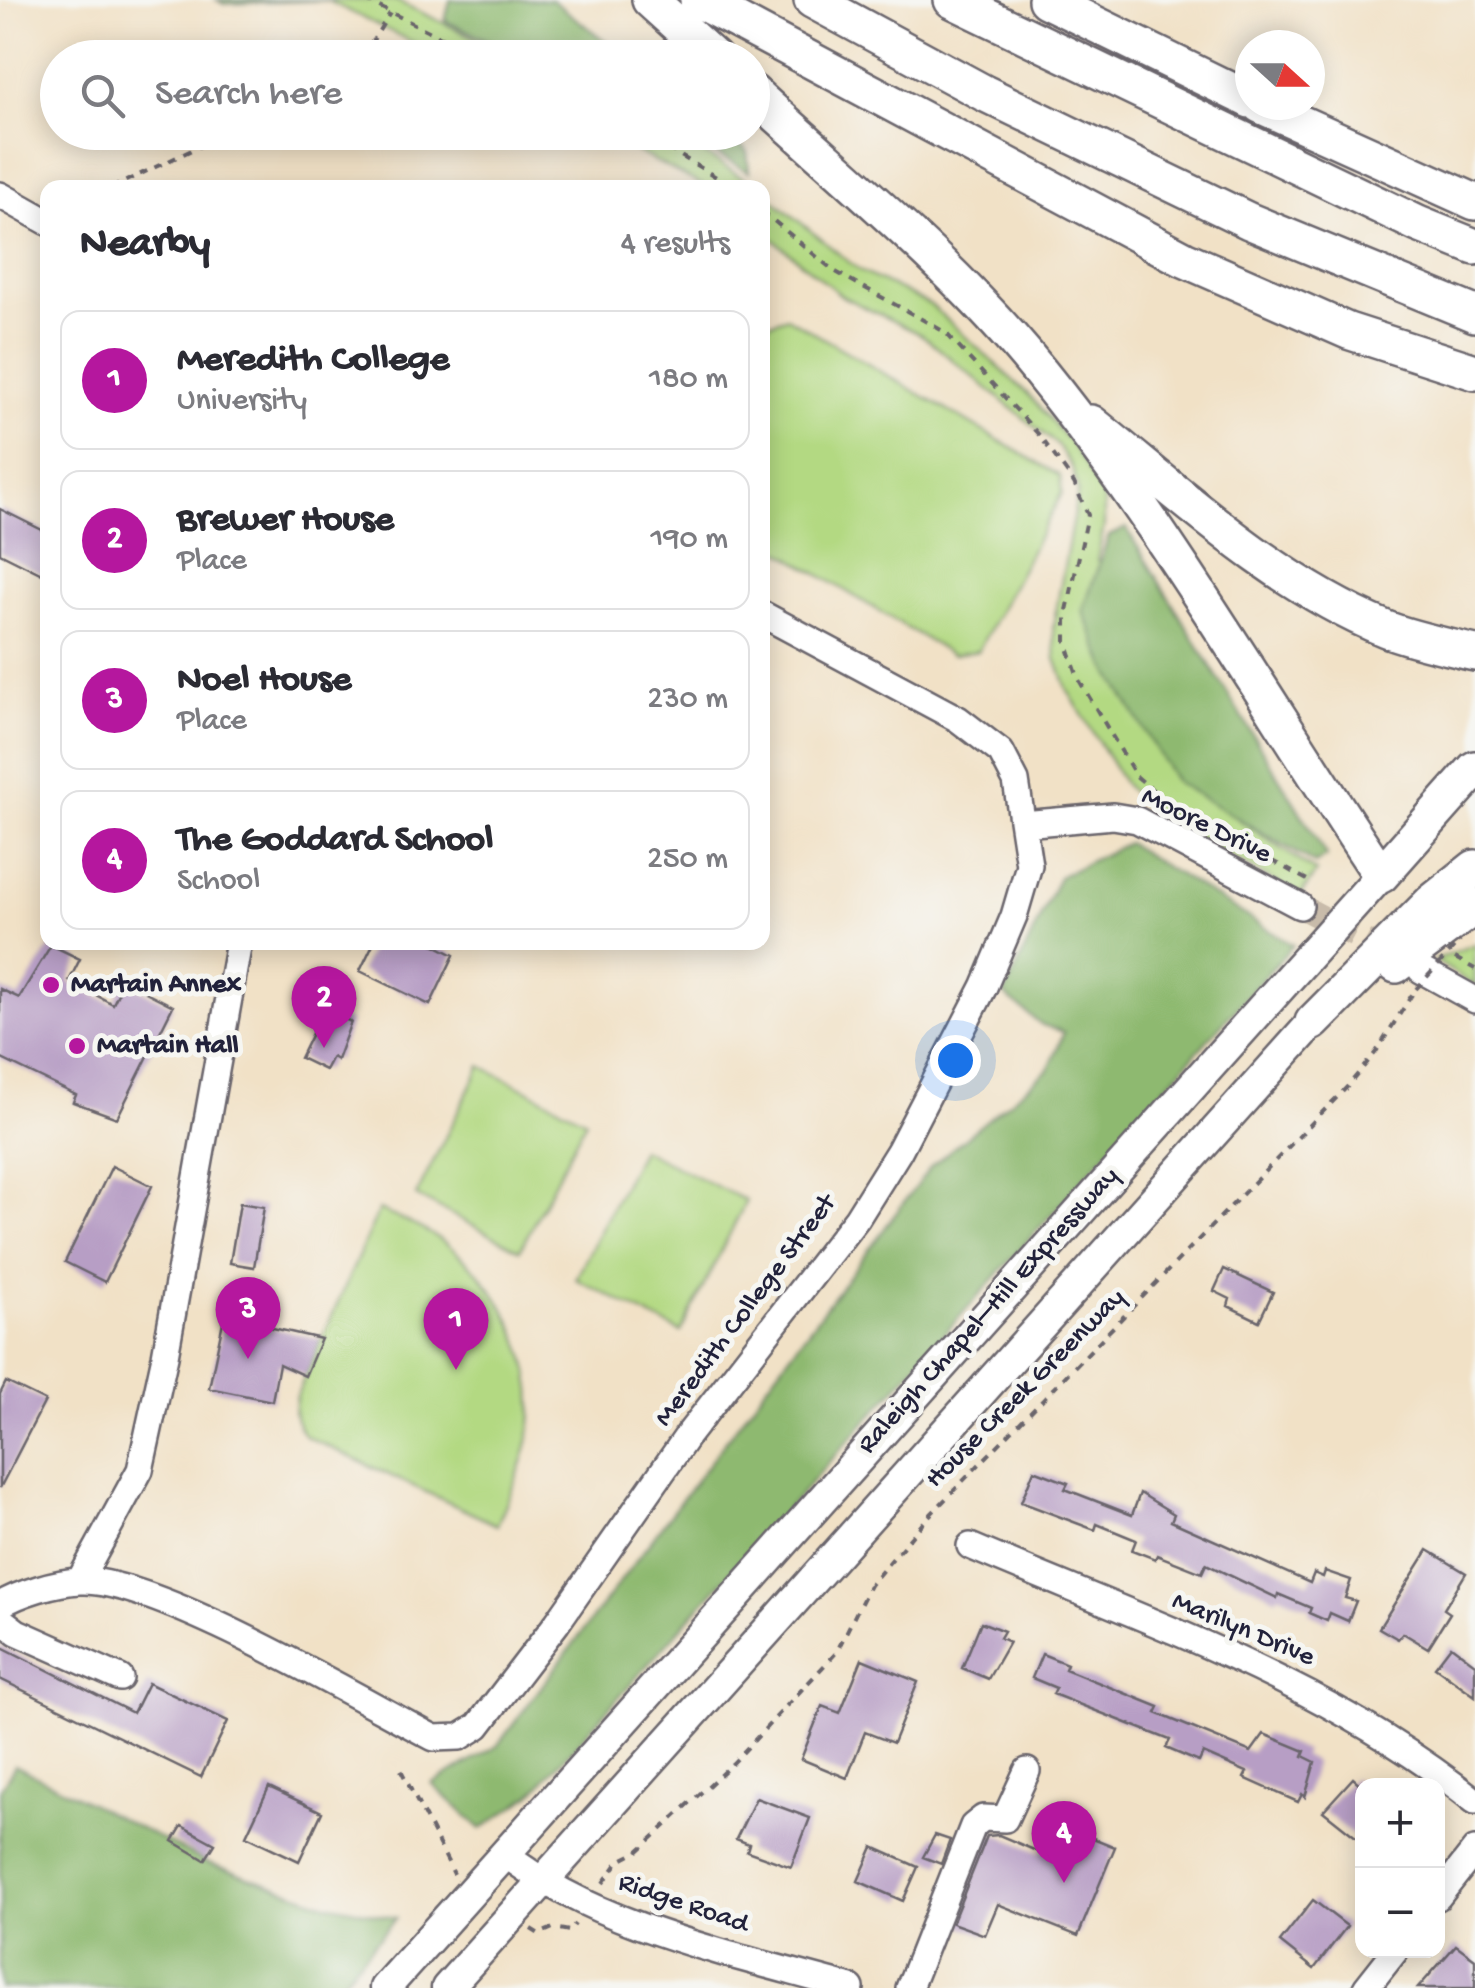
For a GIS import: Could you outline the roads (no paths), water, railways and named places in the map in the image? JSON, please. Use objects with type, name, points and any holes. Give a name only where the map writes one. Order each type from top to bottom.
[{"type":"highway","points":[[650,0],[694,40]]},
{"type":"highway","points":[[698,0],[1184,258],[1348,331],[1475,372]]},
{"type":"highway","points":[[812,0],[984,92],[1249,221],[1475,314]]},
{"type":"highway","points":[[952,0],[1475,247]]},
{"type":"highway","points":[[1046,0],[1235,93]]},
{"type":"highway","points":[[770,109],[958,284],[1059,397],[1381,875]]},
{"type":"highway","points":[[1293,120],[1475,202]]},
{"type":"highway","points":[[1059,397],[1228,533],[1324,598],[1388,630],[1475,653]]},
{"type":"highway","name":"Raleigh Chapel–Hill Expressway","points":[[1381,875],[1475,770]]},
{"type":"highway","name":"Raleigh Chapel–Hill Expressway","points":[[1313,1022],[1418,915],[1475,868]]},
{"type":"highway","points":[[1313,1022],[1475,906]]},
{"type":"main road","name":"Raleigh Chapel–Hill Expressway","points":[[385,1988],[1381,875]]},
{"type":"main road","name":"Raleigh Chapel–Hill Expressway","points":[[447,1988],[1313,1022]]},
{"type":"street","points":[[0,195],[40,218]]},
{"type":"street","name":"Meredith College Street","points":[[0,1606],[13,1597],[80,1580],[163,1599],[434,1738],[460,1737],[478,1726],[557,1623],[688,1434],[857,1218],[899,1151],[984,987],[1014,916],[1028,866],[1016,780],[1001,752],[958,719],[770,618]]},
{"type":"street","name":"Moore Drive","points":[[1023,824],[1114,816],[1138,820],[1306,894]]},
{"type":"street","points":[[80,1580],[140,1470],[165,1356],[239,950]]},
{"type":"street","points":[[1418,979],[1475,1000]]},
{"type":"street","name":"Marilyn Drive","points":[[970,1546],[1314,1693],[1390,1737],[1475,1801]]},
{"type":"street","points":[[0,1619],[17,1632],[120,1678]]},
{"type":"street","points":[[909,1988],[973,1826],[984,1818],[1006,1818],[1026,1771]]},
{"type":"street","points":[[1445,1888],[1475,1850]]},
{"type":"street","name":"Ridge Road","points":[[505,1854],[540,1882],[703,1946],[851,1988]]},
{"type":"street","points":[[1366,1988],[1390,1958]]},
{"type":"tunnel","points":[[1300,906],[1397,958]]},
{"type":"place","name":"Martain Annex","points":[[51,985]]},
{"type":"place","name":"Martain Hall","points":[[77,1046]]},
{"type":"place","name":"Brewer House","points":[[324,1048]]},
{"type":"place","name":"Noel House","points":[[248,1359]]},
{"type":"place","name":"Meredith College","points":[[456,1370]]},
{"type":"place","name":"The Goddard School","points":[[1064,1883]]}]
